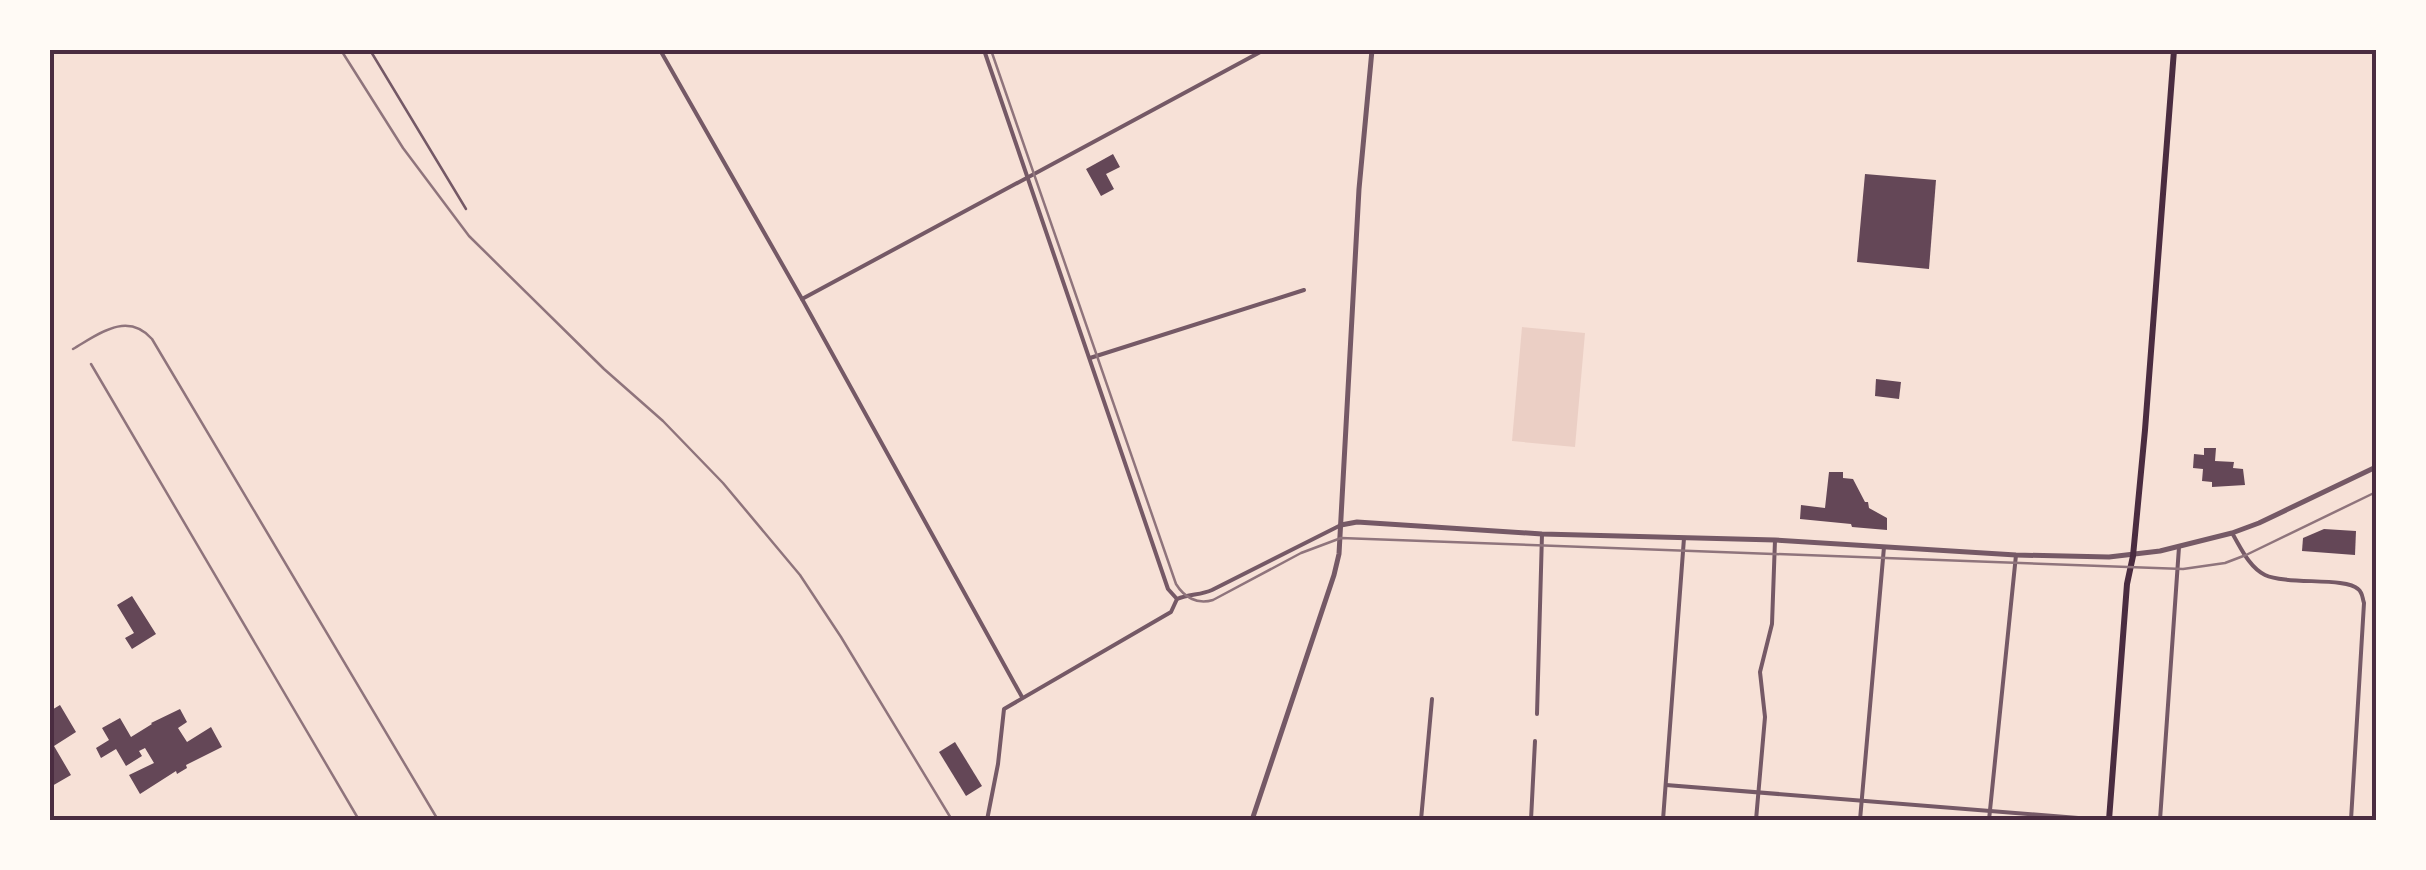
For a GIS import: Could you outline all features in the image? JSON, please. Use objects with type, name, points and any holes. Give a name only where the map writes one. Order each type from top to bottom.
[{"type":"main road","points":[[2106,820],[2148,394],[2174,50]]},
{"type":"street","points":[[660,50],[1022,697]]},
{"type":"street","points":[[984,50],[1168,589],[1178,599]]},
{"type":"street","points":[[802,298],[1264,50]]},
{"type":"street","points":[[1252,820],[1334,575],[1341,525],[1358,189],[1372,50]]},
{"type":"street","points":[[1090,358],[1304,290]]},
{"type":"street","points":[[988,820],[1004,709],[1171,612],[1178,599],[1201,595],[1341,525],[1357,522],[2016,555],[2133,556],[2259,523],[2376,467]]},
{"type":"street","points":[[2232,532],[2252,566],[2263,574],[2277,579],[2351,584],[2361,592],[2364,603],[2351,820]]},
{"type":"street","points":[[1536,714],[1542,534]]},
{"type":"street","points":[[1663,820],[1684,538]]},
{"type":"street","points":[[1756,820],[1765,716],[1760,672],[1772,624],[1775,540]]},
{"type":"street","points":[[1860,820],[1884,547]]},
{"type":"street","points":[[2160,820],[2179,547]]},
{"type":"street","points":[[1989,820],[2016,555]]},
{"type":"street","points":[[1421,820],[1432,699]]},
{"type":"street","points":[[1531,820],[1535,741]]},
{"type":"street","points":[[1666,785],[2106,820]]},
{"type":"lane","points":[[370,50],[466,209]]},
{"type":"shaded area","points":[[1522,327],[1585,333],[1575,447],[1512,441]]},
{"type":"building","points":[[1113,154],[1120,167],[1106,174],[1114,189],[1101,196],[1086,169]]},
{"type":"building","points":[[1865,174],[1936,180],[1929,269],[1857,262]]},
{"type":"building","points":[[1876,379],[1901,382],[1899,399],[1875,396]]},
{"type":"building","points":[[2204,448],[2216,448],[2215,461],[2234,462],[2233,468],[2243,469],[2245,485],[2212,487],[2212,482],[2202,481],[2203,469],[2193,468],[2194,454],[2204,455]]},
{"type":"building","points":[[1829,472],[1843,472],[1843,478],[1853,479],[1869,508],[1887,518],[1887,530],[1800,519],[1801,505],[1825,508]]},
{"type":"building","points":[[2324,529],[2356,531],[2355,555],[2302,551],[2303,538]]},
{"type":"building","points":[[132,596],[156,634],[132,649],[125,638],[134,633],[117,605]]},
{"type":"building","points":[[60,705],[76,732],[54,746],[71,775],[52,786],[50,711]]},
{"type":"building","points":[[180,709],[187,722],[178,728],[187,742],[211,727],[222,747],[140,794],[129,775],[154,763],[145,748],[139,751],[142,756],[126,766],[116,749],[101,758],[96,748],[109,740],[102,728],[120,718],[131,737]]},
{"type":"building","points":[[955,742],[982,786],[966,796],[939,752]]},
{"type":"tram line","points":[[991,50],[1176,584],[1196,601],[1213,600],[1301,553],[1341,538],[2183,569],[2225,563],[2246,555],[2376,492]]},
{"type":"railway","points":[[341,50],[403,148],[469,236],[604,369],[663,421],[723,483],[800,575],[952,820]]},
{"type":"railway","points":[[73,349],[123,326],[142,331],[152,339],[438,820]]},
{"type":"railway","points":[[91,364],[359,820]]}]
